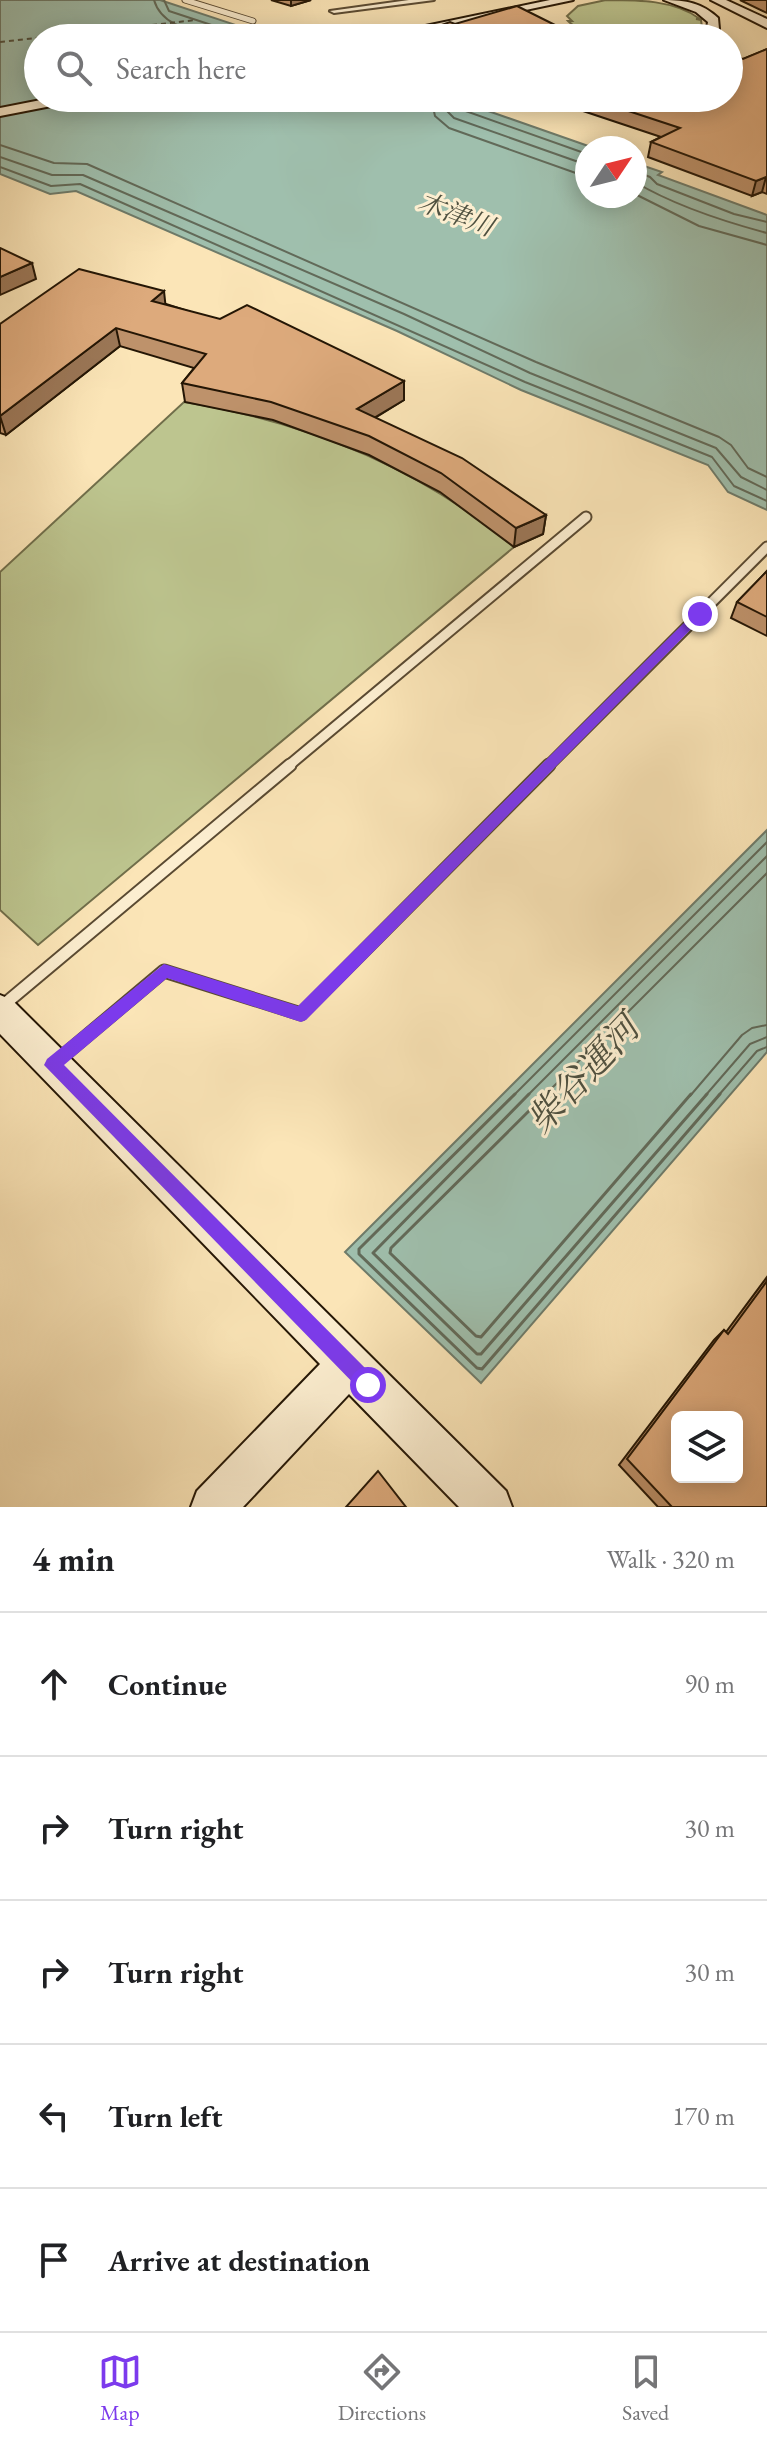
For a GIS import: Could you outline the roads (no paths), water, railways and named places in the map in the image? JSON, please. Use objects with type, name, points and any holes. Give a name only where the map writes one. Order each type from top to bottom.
[{"type":"street","points":[[334,11],[430,0]]},
{"type":"street","points":[[445,24],[572,0]]},
{"type":"street","points":[[550,18],[552,10],[572,0]]},
{"type":"street","points":[[673,0],[695,6],[712,16],[716,24]]},
{"type":"street","points":[[682,0],[734,8]]},
{"type":"street","points":[[717,0],[767,24]]},
{"type":"street","points":[[0,112],[24,107]]},
{"type":"street","points":[[0,1010],[490,1507]]},
{"type":"street","points":[[213,1507],[348,1364]]},
{"type":"lane","points":[[185,0],[253,21]]},
{"type":"lane","points":[[0,1010],[586,517]]},
{"type":"lane","points":[[52,1065],[164,971],[301,1014],[767,547]]},
{"type":"water","name":"木津川","points":[[0,0],[160,0],[233,24],[24,24],[24,112],[491,112],[575,141],[575,208],[647,208],[647,167],[662,172],[658,175],[767,215],[767,510],[728,492],[708,465],[521,390],[397,331],[76,191],[50,194],[0,174]]},
{"type":"water","name":"柴谷運河","points":[[767,830],[767,1052],[481,1383],[345,1252]]}]
